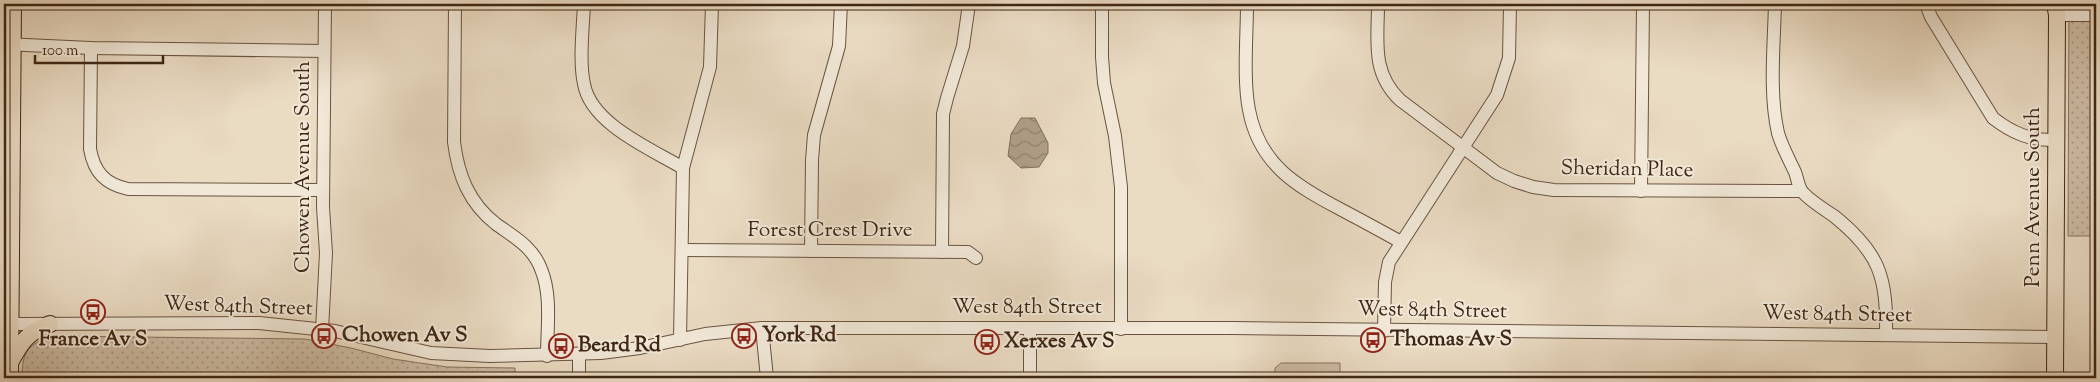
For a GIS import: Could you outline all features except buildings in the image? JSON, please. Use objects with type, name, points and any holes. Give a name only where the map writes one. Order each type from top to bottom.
[{"type":"main road","points":[[10,371],[7,322],[8,45],[13,4]]},
{"type":"main road","name":"Penn Avenue South","points":[[2055,378],[2057,8]]},
{"type":"main road","points":[[10,371],[24,339],[37,329],[50,324]]},
{"type":"street","name":"Chowen Avenue South","points":[[322,330],[326,253],[323,190],[325,4]]},
{"type":"street","points":[[455,4],[454,142],[456,161],[461,179],[481,211],[525,245],[541,268],[547,297],[547,356]]},
{"type":"street","points":[[584,4],[584,84],[594,109],[614,127],[683,168]]},
{"type":"street","points":[[680,340],[683,168],[710,67],[712,4]]},
{"type":"street","points":[[811,251],[814,135],[839,46],[841,4]]},
{"type":"street","points":[[942,252],[943,114],[946,98],[963,46],[969,4]]},
{"type":"street","points":[[1102,4],[1104,83],[1116,144],[1121,187],[1121,329]]},
{"type":"street","points":[[1247,4],[1248,109],[1254,130],[1263,149],[1275,166],[1307,192],[1401,242]]},
{"type":"street","name":"Sheridan Place","points":[[1378,4],[1378,59],[1383,79],[1390,90],[1400,100],[1496,173],[1514,181],[1554,190],[1801,191]]},
{"type":"street","points":[[1384,331],[1386,272],[1389,262],[1497,95],[1504,77],[1509,58],[1510,4]]},
{"type":"street","points":[[1641,191],[1642,4]]},
{"type":"street","points":[[1775,4],[1775,114],[1778,134],[1801,191],[1853,232],[1866,247],[1876,263],[1886,294],[1886,335]]},
{"type":"street","points":[[1926,4],[1931,17],[1993,118],[2017,134],[2042,140],[2056,140]]},
{"type":"street","points":[[2057,8],[2096,15]]},
{"type":"street","points":[[8,45],[324,51]]},
{"type":"street","points":[[92,48],[90,150],[92,161],[106,181],[128,189],[323,190]]},
{"type":"street","name":"Forest Crest Drive","points":[[682,250],[968,252],[976,258]]},
{"type":"street","name":"West 84th Street","points":[[7,322],[50,324],[259,323],[322,330],[431,353],[547,356],[579,355],[640,348],[734,329],[762,328],[1232,328],[2055,337]]},
{"type":"street","points":[[762,328],[767,378]]},
{"type":"street","points":[[1030,328],[1030,378]]},
{"type":"street","points":[[579,355],[579,378]]},
{"type":"shaded area","points":[[2069,4],[2096,4],[2096,236],[2068,236]]},
{"type":"shaded area","points":[[53,336],[305,339],[393,359],[447,367],[515,368],[515,378],[22,378],[23,361],[28,350],[38,342]]},
{"type":"shaded area","points":[[1281,363],[1340,363],[1340,378],[1275,378],[1275,368]]},
{"type":"water","points":[[1021,118],[1035,118],[1048,143],[1048,153],[1039,167],[1021,168],[1008,156],[1011,134]]},
{"type":"place","name":"France Av S","points":[[93,312]]},
{"type":"place","name":"Chowen Av S","points":[[324,336]]},
{"type":"place","name":"York Rd","points":[[744,336]]},
{"type":"place","name":"Thomas Av S","points":[[1373,340]]},
{"type":"place","name":"Xerxes Av S","points":[[987,342]]},
{"type":"place","name":"Beard Rd","points":[[561,346]]}]
